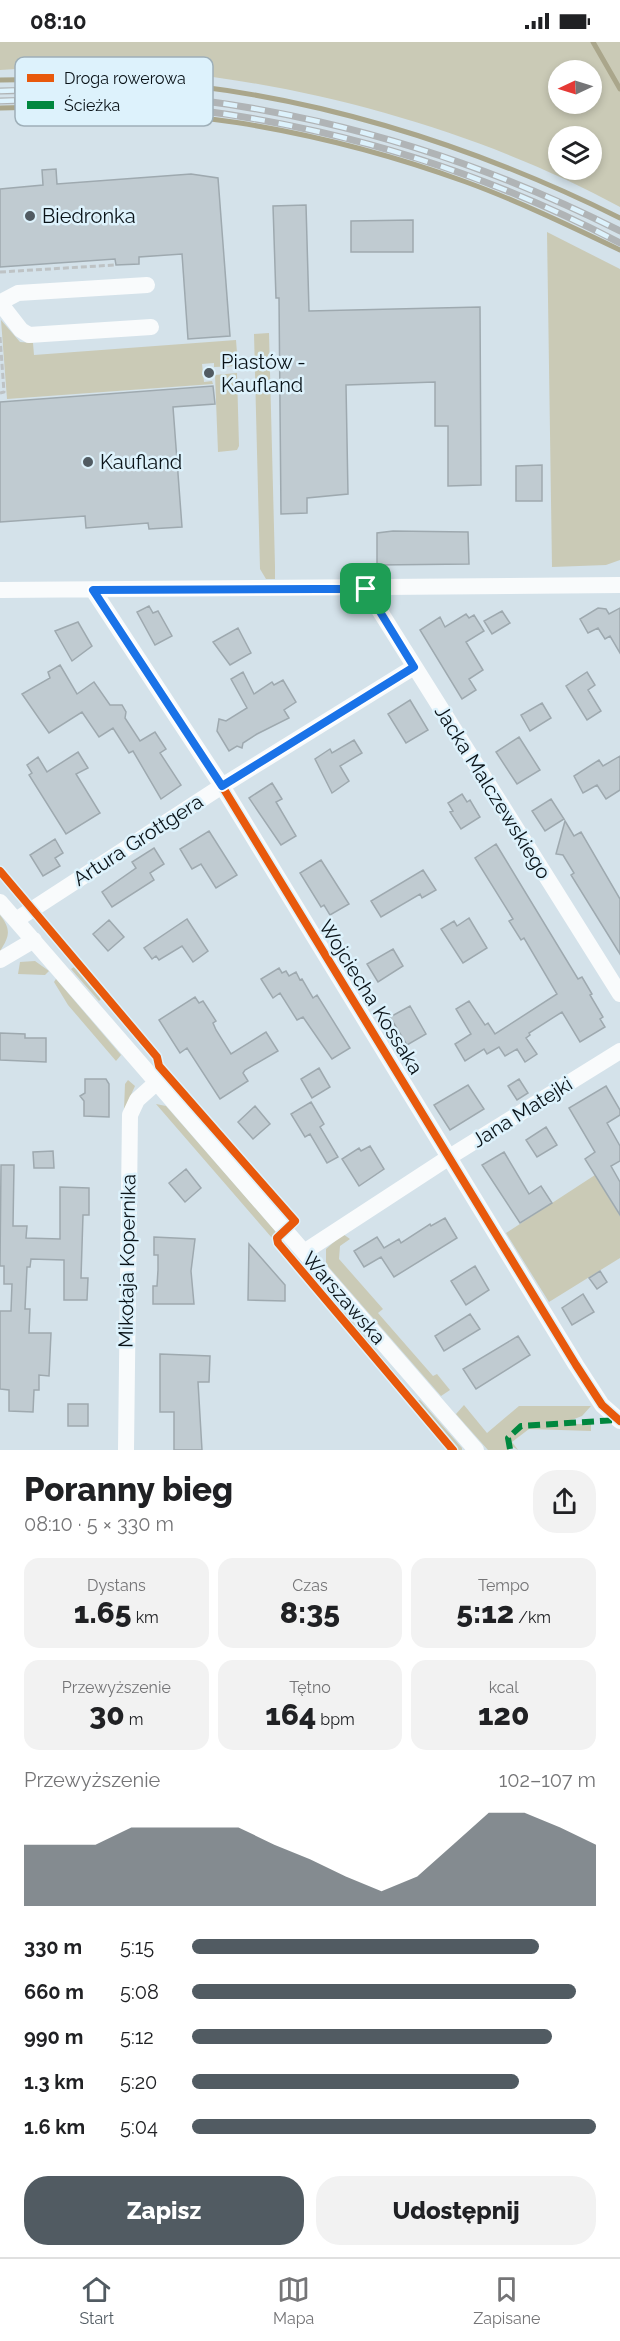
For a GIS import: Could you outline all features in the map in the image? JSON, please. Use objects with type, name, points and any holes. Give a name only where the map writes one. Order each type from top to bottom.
[{"type":"street","points":[[147,285],[18,293],[1,302],[15,323],[29,335],[150,327]]},
{"type":"street","points":[[0,590],[366,589],[620,585]]},
{"type":"street","name":"Jacka Malczewskiego","points":[[366,589],[620,994]]},
{"type":"street","name":"Wojciecha Kossaka","points":[[93,590],[222,786],[451,1156],[576,1365],[602,1405],[619,1420]]},
{"type":"street","name":"Artura Grottgera","points":[[16,920],[222,786],[414,667]]},
{"type":"street","name":"Warszawska","points":[[0,902],[476,1450]]},
{"type":"street","points":[[0,960],[34,940]]},
{"type":"street","name":"Jana Matejki","points":[[304,1252],[451,1156],[620,1051]]},
{"type":"street","name":"Mikołaja Kopernika","points":[[126,1450],[130,1116],[137,1100],[157,1082]]},
{"type":"path","points":[[0,272],[115,265]]},
{"type":"path","points":[[0,337],[4,392],[0,393]]},
{"type":"green space","points":[[0,42],[620,42],[620,207],[566,180],[602,180],[602,126],[548,126],[548,172],[500,151],[368,108],[301,92],[213,77],[213,57],[15,57],[15,69],[0,70]]},
{"type":"green space","points":[[547,232],[620,269],[620,560],[606,565],[552,567]]},
{"type":"green space","points":[[1,320],[20,342],[33,343],[34,355],[236,340],[238,366],[214,367],[214,363],[202,364],[204,382],[212,381],[213,384],[7,399]]},
{"type":"green space","points":[[269,333],[275,579],[266,579],[260,569],[254,334]]},
{"type":"green space","points":[[237,373],[239,446],[237,450],[218,452],[215,375]]},
{"type":"green space","points":[[0,915],[6,924],[8,933],[0,951]]},
{"type":"green space","points":[[35,961],[49,971],[45,975],[18,974],[20,962]]},
{"type":"green space","points":[[74,967],[101,999],[99,1001],[71,969]]},
{"type":"green space","points":[[56,979],[121,1055],[116,1061],[68,1005],[54,982]]},
{"type":"green space","points":[[163,1063],[296,1216],[294,1217]]},
{"type":"green space","points":[[128,1080],[135,1086],[124,1110],[125,1084]]},
{"type":"green space","points":[[156,1104],[166,1106],[276,1232],[272,1238]]},
{"type":"green space","points":[[595,1175],[620,1216],[620,1258],[549,1302],[506,1233]]},
{"type":"green space","points":[[343,1234],[350,1239],[340,1246],[339,1259],[383,1309],[378,1313],[433,1376],[437,1374],[450,1390],[441,1396],[326,1264],[326,1249]]},
{"type":"green space","points":[[336,1306],[340,1307],[401,1380],[399,1381]]},
{"type":"green space","points":[[420,1400],[462,1450],[458,1450],[416,1401]]},
{"type":"green space","points":[[464,1405],[487,1433],[519,1406],[591,1406],[582,1416],[569,1421],[568,1424],[591,1424],[591,1431],[529,1429],[512,1442],[518,1450],[510,1445],[507,1447],[509,1450],[488,1450],[456,1414]]},
{"type":"building","points":[[56,169],[57,184],[191,174],[218,178],[230,336],[188,339],[182,254],[139,257],[139,264],[116,265],[115,259],[0,267],[0,189],[43,185],[42,170]]},
{"type":"building","points":[[306,205],[309,311],[480,307],[481,485],[448,486],[448,426],[435,426],[435,382],[346,385],[348,494],[307,498],[307,513],[281,514],[279,298],[276,298],[273,206]]},
{"type":"building","points":[[413,220],[413,252],[351,252],[351,221]]},
{"type":"building","name":"Kaufland","points":[[213,386],[215,404],[173,407],[182,527],[149,529],[148,523],[86,528],[85,516],[0,522],[0,402]]},
{"type":"building","points":[[542,465],[542,501],[516,501],[516,466]]},
{"type":"building","points":[[393,531],[468,532],[469,564],[377,565],[377,533]]},
{"type":"building","points":[[149,606],[153,613],[158,611],[172,636],[155,645],[137,612]]},
{"type":"building","points":[[598,608],[606,609],[609,614],[620,608],[620,653],[610,636],[605,639],[598,628],[588,633],[580,619]]},
{"type":"building","points":[[502,611],[510,623],[492,634],[484,621]]},
{"type":"building","points":[[466,614],[469,618],[474,615],[484,631],[466,642],[483,670],[469,679],[476,690],[462,699],[420,630],[440,617],[445,627]]},
{"type":"building","points":[[78,622],[92,646],[72,661],[55,631]]},
{"type":"building","points":[[238,628],[251,653],[230,665],[213,642]]},
{"type":"building","points":[[60,665],[77,694],[94,682],[110,705],[122,705],[126,712],[125,718],[140,741],[155,732],[166,749],[160,753],[181,785],[161,799],[133,751],[129,753],[113,728],[99,737],[82,712],[49,733],[22,694],[50,678],[48,672]]},
{"type":"building","points":[[243,672],[254,694],[272,682],[274,685],[283,680],[296,702],[284,710],[289,718],[257,734],[243,743],[242,748],[237,746],[229,751],[217,731],[219,719],[226,721],[247,708],[231,679]]},
{"type":"building","points":[[587,672],[595,685],[588,690],[601,711],[587,720],[566,686]]},
{"type":"building","points":[[410,700],[428,730],[406,743],[388,714]]},
{"type":"building","points":[[542,703],[551,718],[530,731],[521,715]]},
{"type":"building","points":[[519,737],[540,770],[517,784],[496,752]]},
{"type":"building","points":[[354,740],[362,753],[340,766],[349,781],[332,793],[315,759],[330,749],[332,753]]},
{"type":"building","points":[[78,752],[88,768],[76,774],[100,813],[66,834],[29,775],[32,773],[27,765],[38,757],[47,772]]},
{"type":"building","points":[[620,756],[620,790],[606,799],[597,785],[583,793],[574,776],[599,760],[603,766]]},
{"type":"building","points":[[272,783],[282,799],[276,802],[296,836],[281,845],[249,798]]},
{"type":"building","points":[[462,794],[467,802],[470,800],[480,817],[461,829],[450,812],[453,811],[448,803]]},
{"type":"building","points":[[551,799],[564,819],[545,831],[532,811]]},
{"type":"building","points":[[565,821],[574,836],[581,832],[620,899],[620,954],[571,875],[574,873],[563,855],[556,854]]},
{"type":"building","points":[[209,831],[237,875],[216,888],[201,864],[192,869],[180,849]]},
{"type":"building","points":[[55,839],[63,853],[55,858],[60,866],[43,876],[30,855]]},
{"type":"building","points":[[496,844],[578,979],[582,977],[603,1017],[600,1019],[605,1027],[580,1042],[562,1012],[529,1033],[530,1035],[526,1038],[537,1054],[525,1062],[517,1049],[505,1056],[499,1047],[487,1054],[484,1049],[465,1061],[455,1044],[471,1034],[456,1009],[469,1001],[485,1025],[488,1023],[495,1034],[557,994],[524,938],[521,940],[509,921],[513,919],[475,858]]},
{"type":"building","points":[[154,848],[164,864],[150,873],[154,880],[112,907],[102,892],[136,868],[132,862]]},
{"type":"building","points":[[321,860],[349,904],[330,915],[324,905],[321,907],[300,873]]},
{"type":"building","points":[[423,870],[436,890],[422,898],[420,894],[381,917],[371,901]]},
{"type":"building","points":[[469,918],[487,948],[463,963],[441,929],[454,921],[457,926]]},
{"type":"building","points":[[187,919],[208,951],[193,962],[182,946],[159,960],[156,956],[152,959],[144,948]]},
{"type":"building","points":[[109,920],[124,937],[108,951],[93,934]]},
{"type":"building","points":[[393,949],[403,966],[378,982],[367,964]]},
{"type":"building","points":[[279,968],[282,973],[286,971],[289,976],[296,972],[313,998],[317,995],[350,1048],[332,1059],[303,1017],[297,1020],[280,993],[273,998],[261,979]]},
{"type":"building","points":[[195,997],[199,1003],[203,1001],[216,1021],[213,1023],[216,1030],[231,1054],[266,1032],[278,1051],[245,1070],[243,1073],[248,1081],[220,1099],[187,1048],[180,1053],[159,1020]]},
{"type":"building","points":[[410,1006],[426,1034],[407,1045],[390,1017]]},
{"type":"building","points":[[0,1033],[25,1034],[25,1038],[46,1038],[46,1062],[0,1060]]},
{"type":"building","points":[[319,1068],[330,1087],[312,1098],[301,1079]]},
{"type":"building","points":[[85,1079],[106,1079],[109,1084],[109,1117],[84,1116],[84,1101],[80,1096],[85,1093]]},
{"type":"building","points":[[519,1079],[528,1093],[517,1100],[508,1086]]},
{"type":"building","points":[[468,1085],[484,1109],[450,1130],[434,1105]]},
{"type":"building","points":[[606,1086],[620,1110],[620,1115],[607,1123],[620,1146],[620,1161],[611,1166],[620,1182],[620,1215],[585,1159],[595,1152],[569,1108]]},
{"type":"building","points":[[311,1102],[324,1124],[320,1127],[338,1157],[327,1163],[310,1134],[305,1137],[291,1114]]},
{"type":"building","points":[[255,1106],[270,1124],[253,1139],[238,1122]]},
{"type":"building","points":[[546,1127],[557,1145],[537,1157],[526,1140]]},
{"type":"building","points":[[370,1146],[384,1169],[359,1186],[342,1159],[359,1148],[361,1151]]},
{"type":"building","points":[[53,1151],[54,1168],[34,1168],[33,1152]]},
{"type":"building","points":[[504,1152],[529,1194],[541,1186],[552,1203],[520,1223],[482,1165]]},
{"type":"building","points":[[1,1165],[14,1165],[13,1226],[27,1226],[26,1238],[60,1239],[60,1187],[89,1188],[89,1215],[83,1215],[81,1278],[88,1278],[87,1300],[64,1300],[64,1260],[31,1259],[30,1267],[27,1267],[25,1309],[30,1309],[29,1333],[51,1333],[49,1376],[39,1375],[39,1390],[34,1390],[33,1412],[9,1411],[9,1390],[0,1389],[0,1311],[11,1311],[12,1284],[4,1284],[4,1266],[0,1266]]},
{"type":"building","points":[[186,1169],[201,1188],[185,1202],[169,1183]]},
{"type":"building","points":[[445,1218],[457,1238],[394,1277],[381,1257],[364,1267],[354,1251],[377,1237],[384,1248],[399,1239],[401,1243],[430,1224],[431,1226]]},
{"type":"building","points":[[154,1237],[195,1239],[191,1271],[194,1304],[153,1304],[153,1286],[157,1286],[158,1270],[158,1255],[154,1255]]},
{"type":"building","points":[[249,1244],[285,1285],[285,1301],[248,1300]]},
{"type":"building","points":[[475,1266],[489,1290],[466,1305],[451,1281]]},
{"type":"building","points":[[600,1271],[607,1282],[597,1289],[589,1278]]},
{"type":"building","points":[[583,1294],[594,1312],[572,1325],[562,1308]]},
{"type":"building","points":[[470,1314],[480,1329],[444,1351],[435,1336]]},
{"type":"building","points":[[518,1336],[530,1355],[476,1389],[463,1369]]},
{"type":"building","points":[[160,1354],[210,1356],[209,1382],[198,1382],[202,1450],[174,1450],[174,1412],[160,1412]]},
{"type":"building","points":[[68,1404],[88,1404],[88,1426],[68,1426]]},
{"type":"waterway","points":[[593,42],[620,89]]},
{"type":"waterway","points":[[0,80],[15,80]]},
{"type":"waterway","points":[[213,89],[262,96],[323,109],[445,145],[563,191],[620,218]]},
{"type":"waterway","points":[[0,108],[15,108]]},
{"type":"waterway","points":[[213,119],[295,133],[410,163],[466,182],[524,206],[620,250]]},
{"type":"railway","points":[[0,91],[15,91]]},
{"type":"railway","points":[[0,101],[15,101]]},
{"type":"railway","points":[[213,103],[319,122],[396,142],[472,167],[547,197],[620,231]]},
{"type":"railway","points":[[213,112],[319,132],[397,152],[473,178],[548,208],[620,243]]},
{"type":"marked path","points":[[510,1449],[508,1438],[521,1426],[618,1420]]},
{"type":"cycle path","points":[[93,590],[222,786],[576,1365],[602,1405],[620,1421]]},
{"type":"cycle path","points":[[0,871],[157,1057],[159,1066],[295,1221],[277,1238],[278,1243],[453,1450]]},
{"type":"place","name":"Biedronka","points":[[30,216]]},
{"type":"place","name":"Piastów - Kaufland","points":[[209,373]]},
{"type":"place","name":"Kaufland","points":[[88,462]]},
{"type":"route","points":[[319,589],[366,589],[414,667],[222,786],[93,590],[319,589]]}]
